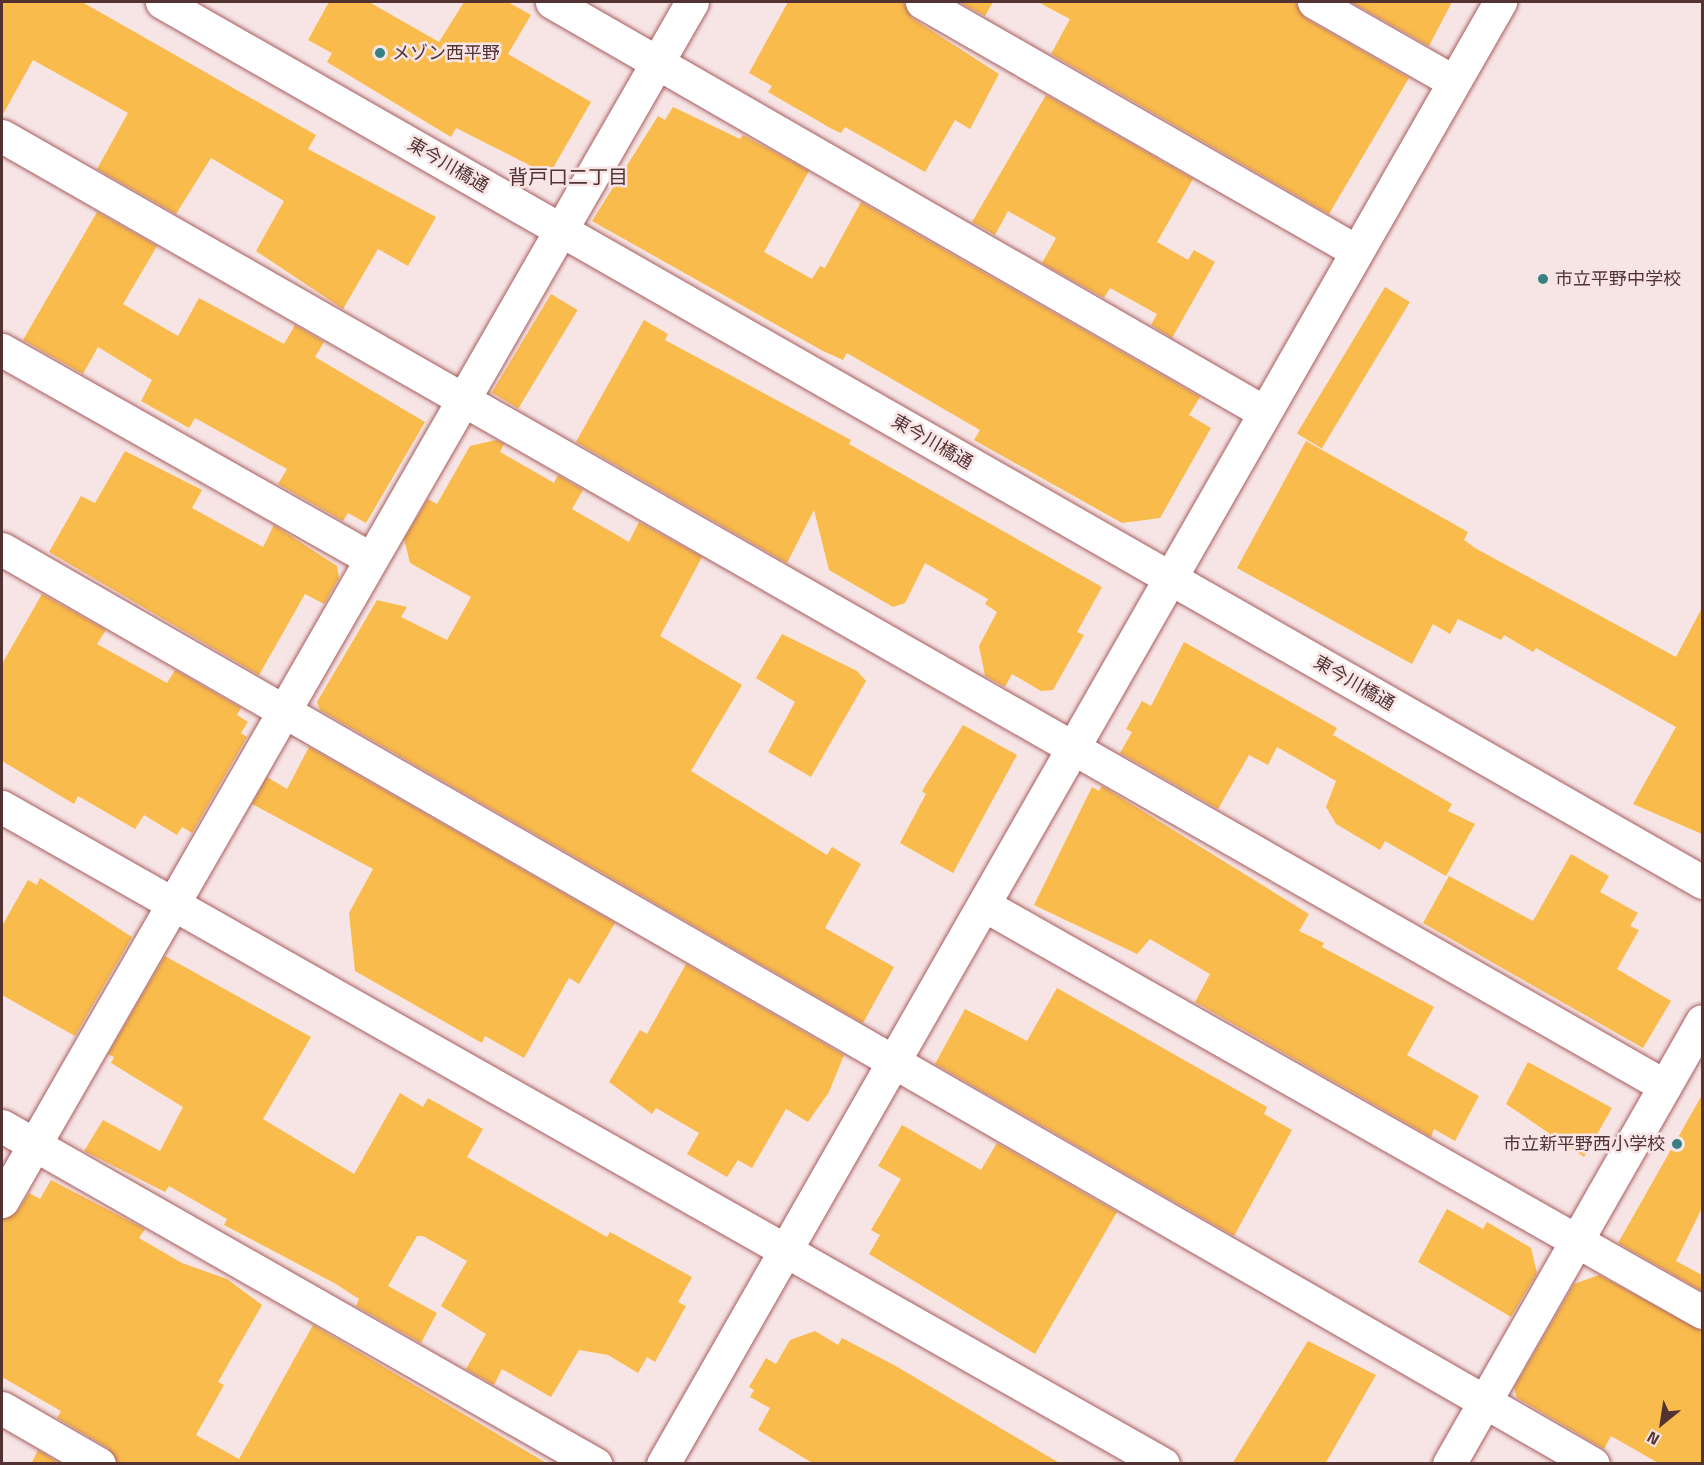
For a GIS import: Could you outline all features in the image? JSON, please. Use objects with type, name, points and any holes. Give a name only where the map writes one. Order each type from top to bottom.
[{"type":"street","name":"東今川橋通","points":[[162,2],[1702,882]]},
{"type":"street","points":[[552,2],[1264,411]]},
{"type":"street","points":[[2,1201],[170,905],[692,2]]},
{"type":"street","points":[[922,2],[1356,252]]},
{"type":"street","points":[[1314,2],[1454,82]]},
{"type":"street","points":[[663,1464],[986,906],[1169,577],[1500,2]]},
{"type":"street","points":[[2,136],[1072,752],[1665,1086]]},
{"type":"street","points":[[2,350],[370,558]]},
{"type":"street","points":[[2,549],[1593,1464]]},
{"type":"street","points":[[2,807],[170,905],[787,1249],[1163,1464]]},
{"type":"street","points":[[986,906],[1702,1312]]},
{"type":"street","points":[[1449,1464],[1702,1022]]},
{"type":"street","points":[[2,1126],[595,1464]]},
{"type":"street","points":[[2,1408],[99,1464]]},
{"type":"building","points":[[2,2],[82,2],[316,135],[308,149],[436,217],[408,266],[378,249],[343,309],[256,251],[284,201],[211,158],[176,214],[97,169],[128,113],[33,60],[2,116]]},
{"type":"building","points":[[329,2],[369,2],[439,42],[464,2],[508,2],[531,15],[508,54],[591,102],[549,175],[456,128],[451,137],[327,62],[332,53],[308,40]]},
{"type":"building","points":[[788,2],[903,2],[912,18],[999,74],[970,129],[955,120],[925,172],[845,127],[841,133],[832,129],[768,92],[772,86],[749,73]]},
{"type":"building","points":[[959,2],[993,2],[985,16]]},
{"type":"building","points":[[1038,2],[1295,2],[1305,18],[1409,78],[1329,214],[1051,54],[1070,19]]},
{"type":"building","points":[[1351,2],[1452,2],[1429,46]]},
{"type":"building","points":[[1046,95],[1193,179],[1157,242],[1188,260],[1194,250],[1215,262],[1172,338],[1151,325],[1157,314],[1110,288],[1104,298],[1042,263],[1056,238],[1008,211],[995,235],[972,222]]},
{"type":"building","points":[[673,107],[740,139],[743,135],[809,171],[764,252],[812,279],[820,266],[825,268],[861,202],[1200,397],[1189,415],[1211,428],[1160,518],[1122,523],[974,440],[980,430],[847,353],[843,360],[823,351],[592,221],[658,116],[665,120]]},
{"type":"building","points":[[97,212],[157,246],[123,304],[178,336],[199,298],[284,344],[295,325],[324,342],[315,357],[425,422],[366,523],[348,513],[343,521],[278,484],[287,469],[195,418],[189,428],[141,401],[152,380],[98,347],[83,374],[23,340]]},
{"type":"building","points":[[1385,287],[1410,302],[1322,449],[1297,434]]},
{"type":"building","points":[[551,294],[578,310],[518,409],[492,393]]},
{"type":"building","points":[[644,320],[668,334],[665,340],[851,440],[849,444],[1102,587],[1077,632],[1084,635],[1053,690],[1041,691],[1012,674],[1005,687],[985,676],[979,646],[997,612],[985,604],[988,599],[925,563],[905,603],[893,607],[829,570],[814,510],[787,563],[576,442]]},
{"type":"building","points":[[496,440],[504,444],[500,452],[554,483],[558,475],[583,490],[572,509],[629,542],[639,522],[702,557],[660,636],[742,685],[691,771],[827,855],[832,847],[861,864],[825,928],[894,967],[863,1023],[320,710],[317,702],[377,600],[407,607],[401,617],[447,640],[471,597],[410,563],[404,539],[428,499],[437,504],[470,446]]},
{"type":"building","points":[[1306,441],[1468,532],[1464,540],[1475,548],[1676,657],[1702,608],[1702,834],[1633,804],[1676,727],[1536,648],[1533,652],[1504,635],[1501,640],[1458,619],[1450,634],[1433,624],[1412,664],[1237,568]]},
{"type":"building","points":[[125,451],[202,490],[192,508],[263,547],[274,525],[337,566],[339,578],[324,604],[305,594],[259,675],[49,552],[81,496],[95,503]]},
{"type":"building","points":[[42,594],[106,630],[97,644],[167,683],[175,670],[241,708],[237,715],[248,722],[241,733],[247,737],[192,833],[182,827],[177,835],[144,815],[135,829],[78,796],[74,804],[2,761],[2,664]]},
{"type":"building","points":[[782,634],[857,671],[866,681],[811,777],[768,752],[795,702],[756,678]]},
{"type":"building","points":[[1184,642],[1337,728],[1333,735],[1452,804],[1448,811],[1475,824],[1446,876],[1385,841],[1380,850],[1336,824],[1326,807],[1336,781],[1277,747],[1268,765],[1249,755],[1218,809],[1120,753],[1132,732],[1126,729],[1142,701],[1151,706]]},
{"type":"building","points":[[963,725],[1017,755],[953,873],[900,843],[926,794],[922,791]]},
{"type":"building","points":[[309,747],[615,923],[579,984],[569,978],[524,1058],[485,1036],[482,1043],[355,971],[349,913],[373,869],[252,804],[267,777],[287,789]]},
{"type":"building","points":[[1102,786],[1309,914],[1299,931],[1324,943],[1322,947],[1434,1007],[1407,1055],[1479,1096],[1455,1141],[1434,1129],[1431,1137],[1195,1002],[1210,974],[1150,939],[1137,954],[1034,905],[1092,787],[1099,791]]},
{"type":"building","points":[[1571,854],[1609,876],[1600,892],[1638,913],[1630,926],[1639,930],[1617,969],[1671,1001],[1643,1048],[1423,923],[1449,876],[1533,921]]},
{"type":"building","points":[[40,878],[132,937],[75,1036],[2,995],[2,926],[28,880],[37,885]]},
{"type":"building","points":[[165,956],[311,1037],[263,1119],[354,1174],[400,1093],[423,1107],[428,1098],[483,1129],[467,1157],[607,1237],[610,1232],[692,1277],[678,1302],[686,1306],[655,1362],[647,1357],[638,1373],[608,1355],[579,1350],[551,1397],[502,1369],[494,1385],[466,1369],[486,1334],[441,1306],[467,1261],[423,1236],[417,1236],[388,1286],[437,1313],[421,1343],[356,1306],[359,1299],[336,1284],[224,1225],[227,1219],[169,1186],[165,1192],[84,1151],[103,1120],[160,1151],[183,1107],[111,1063],[114,1057],[108,1054]]},
{"type":"building","points":[[686,964],[844,1055],[829,1092],[808,1122],[786,1109],[752,1168],[738,1160],[727,1177],[687,1154],[699,1133],[656,1108],[652,1114],[609,1082],[640,1030],[647,1034]]},
{"type":"building","points":[[1057,988],[1267,1107],[1264,1114],[1292,1130],[1234,1236],[935,1064],[965,1009],[1027,1041]]},
{"type":"building","points":[[1528,1062],[1612,1108],[1584,1157],[1506,1104]]},
{"type":"building","points":[[1702,1095],[1702,1208],[1676,1261],[1702,1275],[1702,1291],[1618,1243]]},
{"type":"building","points":[[902,1125],[981,1170],[997,1143],[1117,1212],[1035,1354],[869,1254],[880,1235],[871,1230],[901,1179],[878,1166]]},
{"type":"building","points":[[51,1180],[145,1229],[139,1238],[182,1263],[227,1279],[262,1305],[218,1382],[224,1385],[196,1435],[239,1459],[313,1325],[548,1464],[118,1464],[108,1448],[57,1418],[61,1411],[2,1377],[2,1220],[18,1211],[29,1193],[40,1199]]},
{"type":"building","points":[[1447,1209],[1483,1229],[1487,1222],[1531,1248],[1537,1273],[1511,1317],[1418,1262]]},
{"type":"building","points":[[1599,1275],[1702,1331],[1702,1464],[1660,1464],[1611,1436],[1604,1449],[1517,1398],[1514,1388],[1574,1284]]},
{"type":"building","points":[[815,1331],[838,1345],[842,1338],[894,1365],[1061,1464],[814,1464],[758,1430],[770,1408],[750,1397],[754,1390],[749,1387],[766,1358],[776,1364],[790,1340]]},
{"type":"building","points":[[1308,1341],[1376,1375],[1325,1464],[1232,1464]]},
{"type":"building","points":[[38,1450],[61,1464],[31,1464]]},
{"type":"place","name":"メゾン西平野","points":[[380,53]]},
{"type":"place","name":"市立平野中学校","points":[[1543,279]]},
{"type":"place","name":"市立新平野西小学校","points":[[1677,1144]]},
{"type":"district","name":"背戸口二丁目","points":[[568,176]]}]
